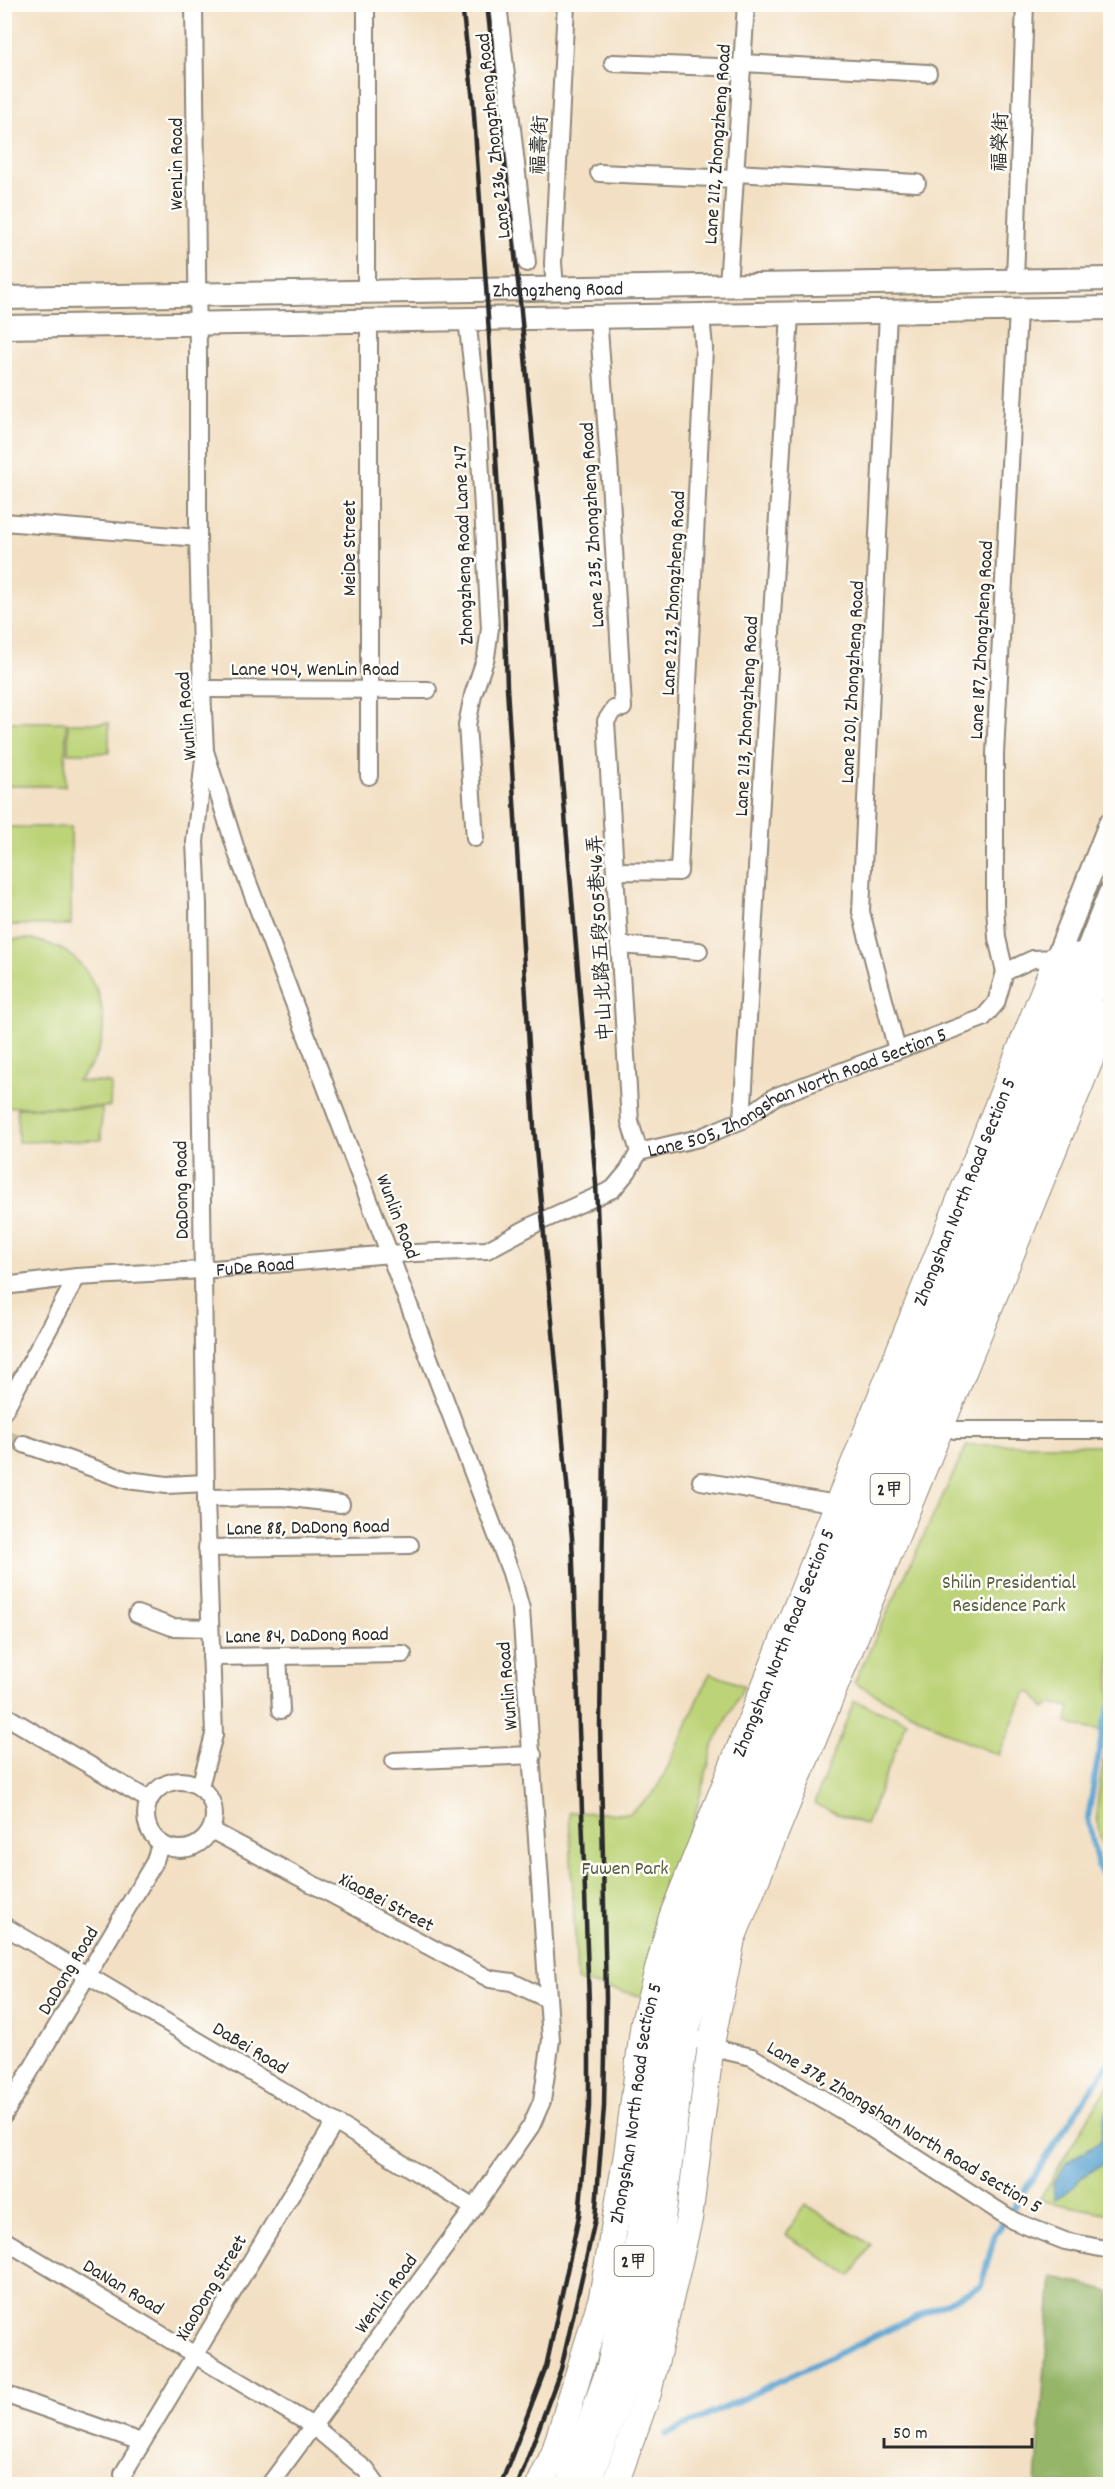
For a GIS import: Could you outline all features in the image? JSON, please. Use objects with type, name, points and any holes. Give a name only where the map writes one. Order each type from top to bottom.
[{"type":"main road","name":"Zhongzheng Road","points":[[4,298],[1110,279]]},
{"type":"main road","name":"Zhongzheng Road","points":[[4,327],[1110,308]]},
{"type":"main road","name":"Zhongshan North Road Section 5","points":[[615,2484],[648,2393],[689,2219],[706,2164],[711,2044],[732,1939],[939,1426],[1018,1147],[1057,958],[1110,824]]},
{"type":"main road","name":"Zhongshan North Road Section 5","points":[[587,2484],[626,2379],[659,2243],[669,2158],[665,2029],[713,1930],[1018,1147],[1084,956],[1110,893]]},
{"type":"main road","name":"Zhongshan North Road Section 5","points":[[569,2484],[609,2370],[639,2239],[665,2029],[672,1917],[838,1507],[909,1358],[1018,1147],[1110,946]]},
{"type":"main road","name":"2甲","points":[[1084,956],[1110,946]]},
{"type":"main road","points":[[1057,958],[1084,956]]},
{"type":"main road","name":"Zhongshan North Road Section 5","points":[[1018,1147],[1110,1011]]},
{"type":"main road","name":"Zhongshan North Road Section 5","points":[[540,2484],[554,2454],[602,2298],[627,2154],[665,2029],[692,1925],[909,1358]]},
{"type":"main road","points":[[669,2158],[706,2164]]},
{"type":"street","name":"WenLin Road","points":[[194,4],[197,323]]},
{"type":"street","points":[[366,4],[366,291]]},
{"type":"street","name":"Lane 236, Zhongzheng Road","points":[[498,4],[527,263]]},
{"type":"street","name":"福壽街","points":[[555,288],[553,263],[566,4]]},
{"type":"street","name":"Lane 212, Zhongzheng Road","points":[[728,286],[746,4]]},
{"type":"street","name":"福榮街","points":[[1015,280],[1025,4]]},
{"type":"street","points":[[613,63],[928,73]]},
{"type":"street","points":[[599,173],[917,183]]},
{"type":"street","name":"Lane 187, Zhongzheng Road","points":[[1005,972],[997,938],[995,905],[995,754],[1018,310]]},
{"type":"street","name":"Lane 201, Zhongzheng Road","points":[[888,312],[861,912],[897,1050]]},
{"type":"street","name":"Lane 213, Zhongzheng Road","points":[[742,1120],[790,314]]},
{"type":"street","name":"Lane 223, Zhongzheng Road","points":[[616,871],[680,872],[705,348],[701,316]]},
{"type":"street","name":"Lane 235, Zhongzheng Road","points":[[598,317],[623,708],[614,709],[606,721]]},
{"type":"street","name":"Zhongzheng Road Lane 247","points":[[467,319],[477,407],[490,628],[486,657],[471,703],[467,725],[475,838]]},
{"type":"street","name":"MeiDe Street","points":[[369,321],[369,776]]},
{"type":"street","name":"Wunlin Road","points":[[197,323],[198,538],[205,751],[238,856],[511,1573],[520,1609],[533,1755],[547,1999]]},
{"type":"street","points":[[4,522],[198,538]]},
{"type":"street","name":"Lane 404, WenLin Road","points":[[202,689],[428,690]]},
{"type":"street","name":"中山北路五段505巷46弄","points":[[606,721],[630,1122],[639,1152]]},
{"type":"street","name":"DaDong Road","points":[[200,1786],[214,1735],[207,1548],[198,905],[195,842],[205,751]]},
{"type":"street","points":[[619,945],[699,951]]},
{"type":"street","points":[[1005,972],[1033,959],[1057,958]]},
{"type":"street","name":"Lane 505, Zhongshan North Road Section 5","points":[[504,1240],[614,1189],[639,1152],[699,1138],[742,1120],[774,1097],[982,1018],[996,1003],[1005,972]]},
{"type":"street","name":"FuDe Road","points":[[4,1286],[77,1277],[202,1270],[391,1254],[487,1250],[504,1240]]},
{"type":"street","points":[[4,1411],[77,1277]]},
{"type":"street","points":[[939,1426],[955,1430],[1110,1430]]},
{"type":"street","points":[[24,1444],[127,1480],[206,1491],[341,1504]]},
{"type":"street","points":[[701,1481],[825,1502],[838,1507]]},
{"type":"street","name":"Lane 88, DaDong Road","points":[[207,1548],[410,1545]]},
{"type":"street","points":[[137,1614],[172,1627],[210,1628]]},
{"type":"street","name":"Lane 84, DaDong Road","points":[[211,1657],[402,1654]]},
{"type":"street","points":[[278,1656],[281,1710]]},
{"type":"street","points":[[4,1715],[149,1800]]},
{"type":"street","points":[[394,1761],[533,1755]]},
{"type":"street","points":[[171,1781],[191,1782],[200,1786],[212,1801],[215,1811],[211,1830],[198,1844],[189,1848],[170,1848],[153,1837],[146,1819],[149,1800],[162,1785],[171,1781]]},
{"type":"street","name":"XiaoBei Street","points":[[211,1830],[490,1979],[512,1982],[547,1999]]},
{"type":"street","name":"DaDong Road","points":[[4,2115],[89,1976],[154,1863],[161,1843]]},
{"type":"street","name":"DaBei Road","points":[[4,1926],[335,2122],[474,2208]]},
{"type":"street","name":"WenLin Road","points":[[270,2484],[474,2208],[531,2126],[542,2101],[551,2040],[547,1999]]},
{"type":"street","name":"Lane 378, Zhongshan North Road Section 5","points":[[665,2029],[726,2051],[752,2057],[858,2120],[1007,2217],[1065,2241],[1110,2250]]},
{"type":"street","name":"XiaoDong Street","points":[[123,2474],[335,2122]]},
{"type":"street","name":"DaNan Road","points":[[4,2240],[313,2426],[366,2470],[376,2484]]},
{"type":"street","points":[[4,2394],[141,2442]]},
{"type":"green space","points":[[5,722],[66,722],[65,786],[5,786]]},
{"type":"green space","points":[[68,723],[109,723],[109,753],[68,753]]},
{"type":"green space","points":[[5,827],[71,827],[71,925],[5,925]]},
{"type":"green space","points":[[31,939],[53,946],[73,957],[95,986],[101,1002],[102,1036],[98,1052],[89,1068],[77,1081],[111,1083],[110,1107],[5,1107],[5,940]]},
{"type":"green space","points":[[17,1108],[102,1108],[101,1140],[18,1142]]},
{"type":"green space","name":"Shilin Presidential Residence Park","points":[[967,1445],[1110,1445],[1110,1863],[1098,1830],[1097,1814],[1109,1732],[1079,1727],[1067,1722],[1070,1707],[1052,1703],[1045,1709],[1034,1694],[1027,1692],[999,1755],[966,1742],[854,1683]]},
{"type":"green space","name":"Fuwen Park","points":[[710,1673],[744,1686],[714,1744],[646,1997],[577,1981],[569,1812],[629,1814],[653,1794],[665,1773]]},
{"type":"green space","points":[[854,1701],[907,1721],[866,1825],[814,1804]]},
{"type":"green space","points":[[1110,2082],[1110,2214],[1039,2200]]},
{"type":"green space","points":[[805,2204],[871,2245],[851,2276],[786,2235]]},
{"type":"green space","points":[[1052,2276],[1110,2292],[1110,2484],[1036,2484]]},
{"type":"water","points":[[1110,2103],[1110,2155],[1103,2164],[1082,2177],[1071,2189],[1055,2200],[1052,2185],[1067,2162],[1101,2141],[1104,2118]]},
{"type":"waterway","points":[[1110,1706],[1104,1723],[1088,1818],[1098,1867],[1110,1883]]},
{"type":"waterway","points":[[666,2435],[981,2286],[995,2235],[1110,2061]]},
{"type":"tunnel","points":[[4,1438],[24,1444]]},
{"type":"railway","points":[[462,4],[473,101],[487,300],[507,687],[534,1127],[572,1537],[589,2003],[589,2107],[579,2216],[546,2367],[501,2484]]},
{"type":"railway","points":[[487,4],[520,300],[549,624],[596,1184],[605,1383],[600,1724],[606,1997],[604,2107],[595,2220],[561,2369],[518,2484]]}]
